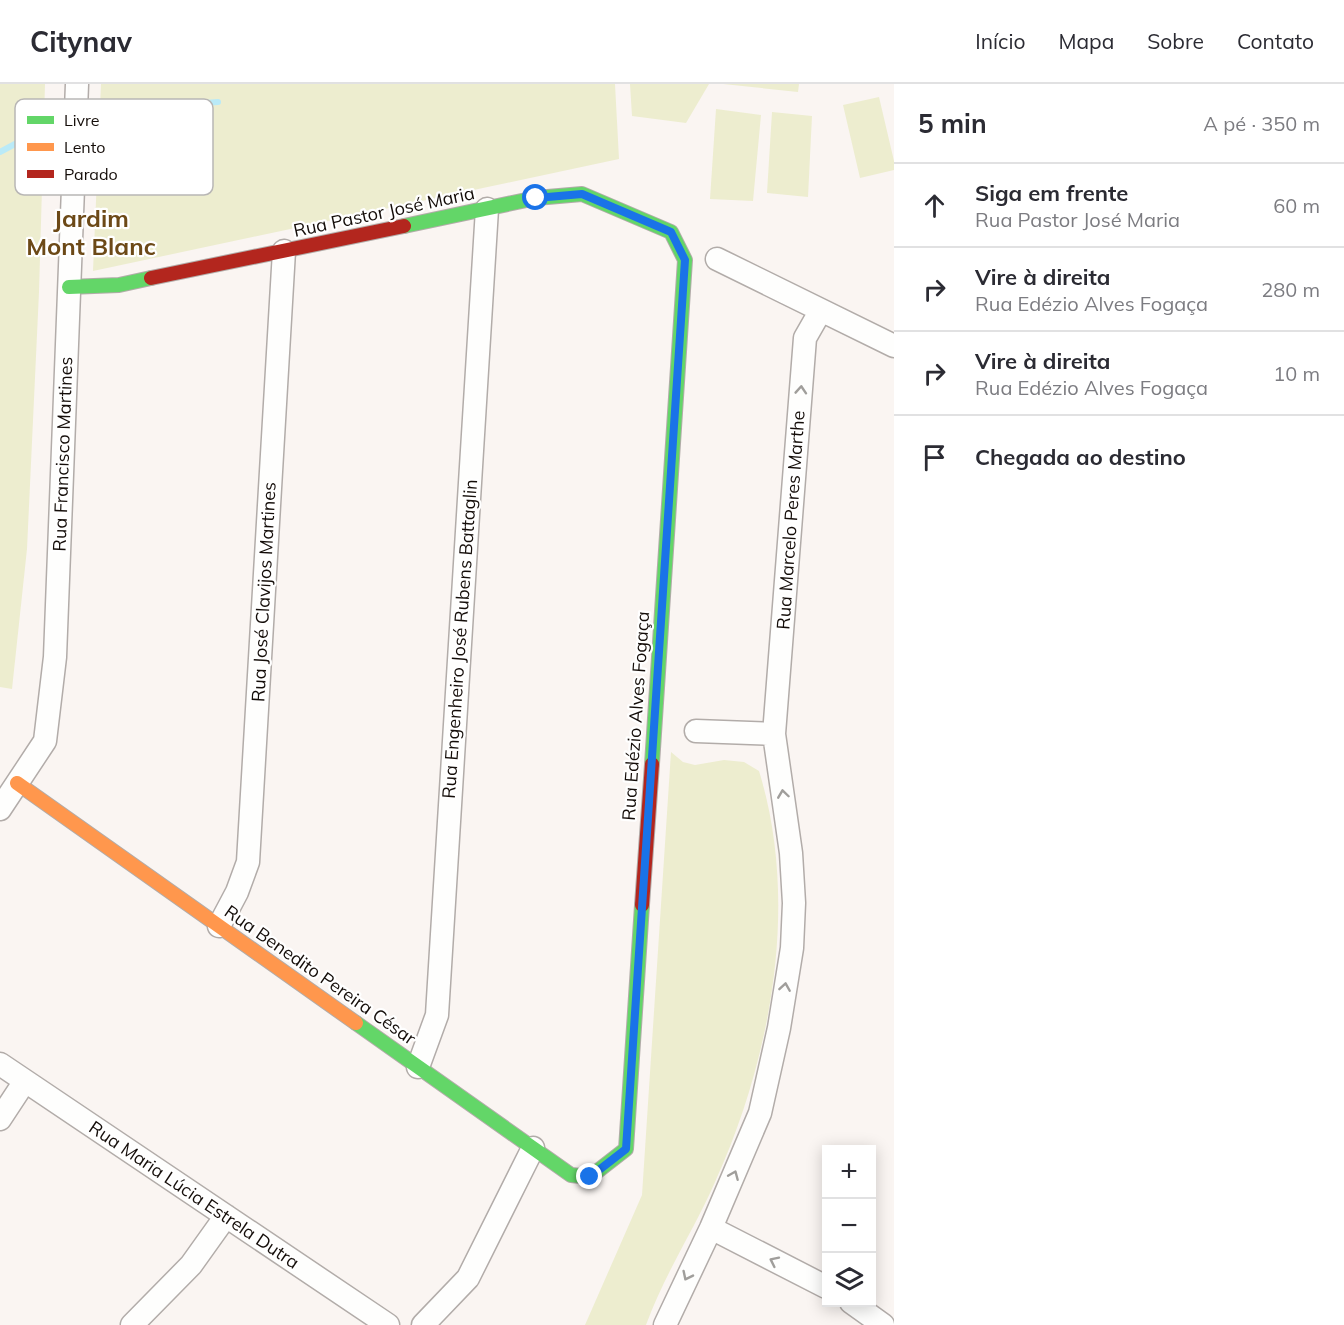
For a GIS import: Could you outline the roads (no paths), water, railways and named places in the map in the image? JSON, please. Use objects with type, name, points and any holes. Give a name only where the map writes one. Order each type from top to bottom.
[{"type":"street","name":"Rua Francisco Martines","points":[[75,99],[76,84]]},
{"type":"street","name":"Rua Pastor José Maria","points":[[69,287],[120,285],[536,198],[582,194],[671,232],[685,260]]},
{"type":"street","name":"Rua Francisco Martines","points":[[0,809],[45,741],[55,657],[72,195]]},
{"type":"street","name":"Rua Engenheiro José Rubens Battaglin","points":[[418,1066],[437,1015],[487,209]]},
{"type":"street","name":"Rua José Clavijos Martines","points":[[219,926],[237,892],[248,862],[284,251]]},
{"type":"street","points":[[717,258],[894,346]]},
{"type":"street","name":"Rua Edézio Alves Fogaça","points":[[606,1165],[626,1149],[685,260]]},
{"type":"street","name":"Rua Marcelo Peres Marthe","points":[[665,1325],[711,1228],[760,1113],[779,1028],[792,948],[794,903],[791,853],[774,734],[805,338],[821,310]]},
{"type":"street","points":[[696,730],[774,734]]},
{"type":"street","name":"Rua Benedito Pereira César","points":[[17,783],[572,1175],[590,1177],[606,1165]]},
{"type":"street","name":"Rua Maria Lúcia Estrela Dutra","points":[[0,1064],[388,1325]]},
{"type":"street","points":[[0,1119],[25,1081]]},
{"type":"street","points":[[423,1325],[468,1278],[533,1148]]},
{"type":"street","points":[[132,1325],[191,1265],[226,1216]]},
{"type":"street","points":[[711,1228],[822,1285]]},
{"type":"street","points":[[858,1307],[885,1325],[894,1311]]},
{"type":"waterway","points":[[213,102],[218,102]]},
{"type":"waterway","points":[[0,152],[15,144]]},
{"type":"district","name":"Jardim Mont Blanc","points":[[91,233]]}]
